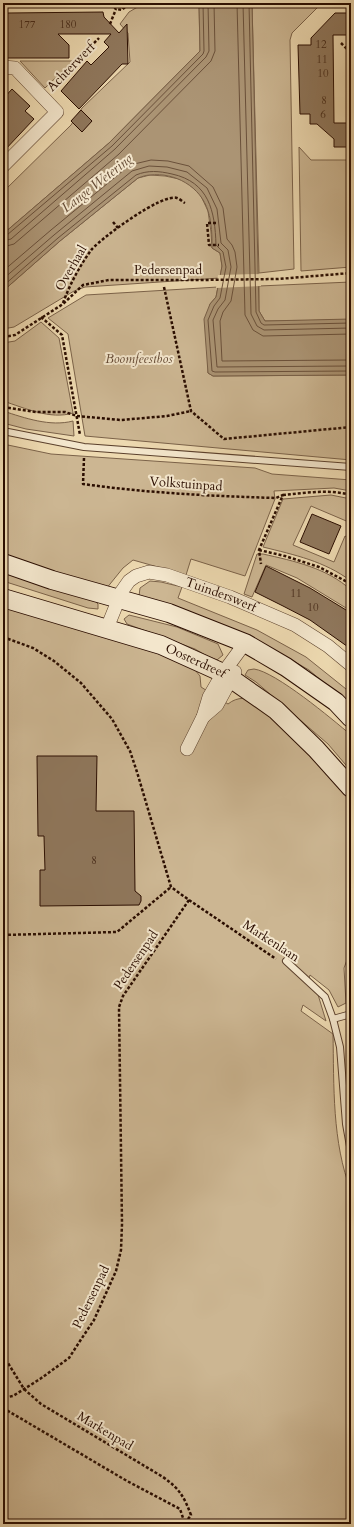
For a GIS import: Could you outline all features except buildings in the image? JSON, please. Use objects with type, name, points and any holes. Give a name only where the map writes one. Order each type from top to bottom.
[{"type":"main road","points":[[3,563],[52,580],[169,613],[245,643],[286,667],[336,702],[351,718]]},
{"type":"main road","name":"Oosterdreef","points":[[3,598],[162,645],[228,675],[276,710],[316,749],[351,788]]},
{"type":"street","name":"Achterwerf","points":[[3,67],[15,68],[57,112],[3,166]]},
{"type":"street","name":"Tuinderswerf","points":[[106,628],[129,581],[136,576],[149,572],[167,575],[230,597],[295,625],[328,646],[351,665]]},
{"type":"street","points":[[187,750],[203,717],[209,697],[228,675],[245,643]]},
{"type":"lane","points":[[3,431],[84,447],[351,467]]},
{"type":"lane","name":"Markenlaan","points":[[286,961],[325,997],[333,1019],[340,1047],[346,1124],[351,1152]]},
{"type":"lane","points":[[333,1019],[351,1014]]},
{"type":"path","points":[[111,3],[116,9],[122,10],[129,3]]},
{"type":"path","points":[[110,24],[116,9]]},
{"type":"path","name":"Achterwerf","points":[[42,97],[99,38]]},
{"type":"path","points":[[341,43],[351,53]]},
{"type":"path","name":"Overhaal","points":[[63,304],[69,288],[92,250],[100,241],[156,203],[169,198],[177,198],[185,203]]},
{"type":"path","points":[[113,222],[118,228]]},
{"type":"path","points":[[216,223],[207,223],[210,245],[219,245]]},
{"type":"path","name":"Pedersenpad","points":[[3,337],[15,335],[63,304],[83,285],[108,280],[278,279],[351,273]]},
{"type":"path","points":[[164,287],[191,412],[224,439],[351,427]]},
{"type":"path","name":"Volkstuinpad","points":[[41,318],[62,335],[80,435],[84,447],[83,484],[123,490],[201,496],[276,498],[283,495]]},
{"type":"path","points":[[3,406],[36,412],[65,412],[77,416],[121,420],[167,416],[191,412]]},
{"type":"path","points":[[261,564],[259,550],[283,495],[339,492],[351,495]]},
{"type":"path","points":[[259,550],[285,556],[319,567],[351,584]]},
{"type":"path","points":[[3,637],[33,648],[54,661],[81,683],[112,719],[130,751],[171,887],[189,900]]},
{"type":"path","points":[[3,935],[117,932],[171,887]]},
{"type":"path","name":"Pedersenpad","points":[[3,1398],[13,1396],[69,1358],[94,1320],[116,1271],[121,1250],[122,1224],[119,1008],[123,996],[189,900]]},
{"type":"path","name":"Markenlaan","points":[[189,900],[279,960],[286,961]]},
{"type":"path","name":"Markenpad","points":[[3,1355],[24,1389],[41,1404],[164,1477],[175,1486],[183,1496],[191,1515],[185,1524]]},
{"type":"path","name":"Markenpad","points":[[3,1408],[126,1481],[180,1509],[185,1524]]},
{"type":"green space","points":[[319,3],[319,6],[292,33],[290,40],[294,269],[259,273],[252,4]]},
{"type":"green space","points":[[141,5],[199,5],[200,51],[109,143],[3,234],[3,192],[71,125],[82,108],[130,62],[128,33],[120,24],[129,12]]},
{"type":"green space","points":[[20,61],[73,61],[45,88]]},
{"type":"green space","points":[[299,147],[311,160],[351,160],[351,267],[301,271]]},
{"type":"green space","points":[[150,175],[184,180],[200,194],[208,211],[212,248],[220,253],[222,266],[220,278],[85,287],[74,291],[14,327],[3,329],[3,291],[60,241],[138,178]]},
{"type":"green space","points":[[351,282],[351,320],[265,321],[259,311],[259,286]]},
{"type":"green space","name":"Boomfeestbos","points":[[218,287],[216,297],[210,304],[208,373],[213,376],[351,375],[351,460],[85,436],[68,334],[48,318],[86,295]]},
{"type":"green space","points":[[41,322],[59,338],[73,413],[64,415],[47,414],[29,410],[3,401],[3,343],[15,341]]},
{"type":"green space","points":[[3,411],[38,421],[64,423],[73,421],[74,436],[26,429],[3,423]]},
{"type":"green space","points":[[3,444],[51,454],[255,468],[272,474],[351,480],[351,491],[334,488],[274,491],[275,499],[245,576],[191,559],[186,575],[133,560],[123,568],[106,589],[3,558]]},
{"type":"green space","points":[[331,495],[351,499],[351,523],[311,506],[293,545],[334,562],[345,536],[351,539],[351,581],[341,574],[320,564],[298,556],[263,547],[283,499]]},
{"type":"green space","points":[[257,554],[263,554],[310,566],[342,582],[351,590],[351,611],[297,578],[266,565],[252,597],[244,594]]},
{"type":"green space","points":[[3,572],[95,601],[98,604],[98,609],[88,608],[3,581]]},
{"type":"green space","points":[[150,581],[182,587],[178,598],[257,630],[306,657],[351,693],[351,706],[309,670],[253,638],[139,596],[140,588]]},
{"type":"green space","points":[[3,606],[163,654],[195,670],[200,676],[201,687],[228,704],[232,701],[243,698],[258,701],[351,795],[351,949],[344,968],[346,1003],[338,1007],[329,990],[310,975],[308,983],[316,988],[326,1021],[303,1005],[301,1011],[333,1034],[334,1094],[337,1134],[340,1153],[351,1191],[351,1524],[3,1524]]},
{"type":"green space","points":[[129,615],[177,627],[218,644],[223,655],[217,660],[195,649],[127,624],[124,619]]},
{"type":"green space","points":[[254,669],[276,678],[318,708],[351,735],[351,771],[328,744],[256,682],[245,675],[248,670]]},
{"type":"green space","points":[[351,1041],[351,1101],[347,1055]]},
{"type":"water","name":"Lange Wetering","points":[[199,3],[252,3],[259,311],[265,321],[351,319],[351,375],[213,376],[208,373],[204,319],[210,304],[216,297],[222,266],[220,253],[212,248],[212,230],[205,202],[193,188],[186,183],[169,176],[148,175],[138,178],[60,241],[3,291],[3,234],[109,143],[200,51]]},
{"type":"pier","points":[[261,274],[261,286],[216,288],[218,275]]}]
